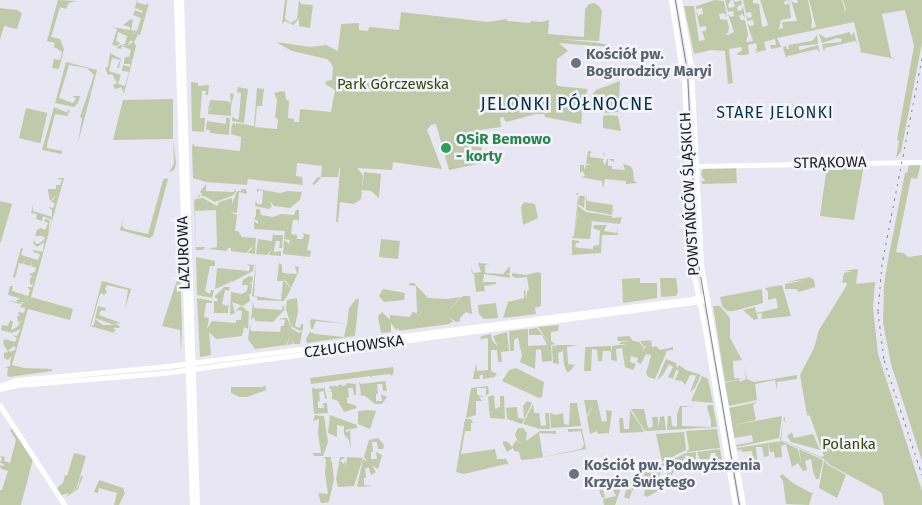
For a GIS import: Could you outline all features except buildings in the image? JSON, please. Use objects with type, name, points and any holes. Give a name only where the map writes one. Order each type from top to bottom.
[{"type":"main road","name":"LAZUROWA","points":[[176,0],[197,505]]},
{"type":"main road","name":"LAZUROWA","points":[[181,0],[192,505]]},
{"type":"main road","name":"POWSTAŃCÓW ŚLĄSKICH","points":[[670,0],[683,67],[691,254],[735,505]]},
{"type":"main road","name":"POWSTAŃCÓW ŚLĄSKICH","points":[[679,0],[691,67],[699,253],[744,505]]},
{"type":"street","name":"STRĄKOWA","points":[[695,166],[922,162]]},
{"type":"street","name":"CZŁUCHOWSKA","points":[[0,387],[17,380],[190,366],[698,300],[707,297]]},
{"type":"street","points":[[0,405],[65,505]]},
{"type":"green space","points":[[58,0],[77,1],[69,3],[66,9],[60,7],[51,37],[60,39],[64,49],[59,69],[52,68],[54,59],[60,60],[62,52],[54,47],[55,43],[47,41]]},
{"type":"green space","points":[[137,0],[138,3],[146,5],[149,3],[140,35],[131,32],[138,35],[134,42],[136,46],[124,94],[125,89],[122,91],[122,87],[115,89],[113,85],[117,83],[112,74],[108,75],[105,68],[108,67],[110,53],[121,59],[119,68],[117,68],[120,60],[112,58],[109,71],[121,75],[118,84],[125,86],[129,72],[122,71],[123,65],[130,67],[130,64],[124,64],[124,61],[125,57],[129,57],[131,50],[122,46],[121,49],[116,48],[120,45],[127,46],[121,44],[125,44],[127,36],[118,32],[116,41],[120,43],[117,46],[112,45],[117,29],[112,27],[130,30],[130,27],[123,25],[131,19],[133,20],[131,30],[137,31],[141,18],[133,15],[135,10],[142,13],[143,11],[135,8]]},
{"type":"green space","points":[[285,0],[287,0],[285,19],[291,23],[297,19],[299,0],[301,4],[313,5],[310,28],[299,26],[299,19],[293,25],[285,21],[282,24]]},
{"type":"green space","points":[[715,0],[724,1],[727,17],[724,13],[719,14],[720,19],[727,20],[729,27],[728,33],[725,34],[728,35],[734,32],[728,14],[731,17],[734,16],[733,11],[728,12],[725,0],[731,0],[728,5],[729,8],[735,7],[733,0],[736,2],[741,0],[742,4],[737,7],[738,11],[742,10],[743,6],[745,18],[742,14],[739,16],[741,20],[745,20],[748,34],[746,42],[753,41],[747,23],[750,26],[754,25],[753,20],[747,21],[746,14],[748,18],[752,17],[751,12],[746,13],[743,0],[753,0],[753,3],[759,4],[762,26],[764,27],[768,25],[760,0],[787,0],[784,2],[785,5],[789,4],[789,0],[791,18],[781,20],[779,29],[783,28],[782,22],[797,21],[791,0],[794,3],[798,3],[797,0],[808,0],[812,21],[811,28],[816,27],[809,0],[842,0],[845,10],[843,13],[846,10],[843,0],[922,0],[922,43],[901,152],[896,158],[899,141],[897,140],[914,46],[905,10],[882,14],[891,57],[896,59],[859,52],[861,51],[854,22],[777,38],[781,47],[771,49],[770,45],[776,45],[775,39],[764,42],[766,50],[755,53],[759,50],[755,51],[757,48],[756,43],[748,45],[749,54],[745,55],[738,55],[737,53],[742,51],[741,47],[729,49],[733,83],[728,84],[725,51],[711,50],[694,54],[684,6],[694,6],[699,41],[705,40],[702,31],[706,31],[706,26],[700,27],[701,33],[696,11],[699,17],[699,15],[703,14],[702,8],[696,9],[696,6]]},
{"type":"green space","name":"Park Górczewska","points":[[594,3],[602,11],[599,41],[559,39],[608,45],[608,47],[559,43],[568,51],[557,59],[556,84],[558,86],[588,89],[584,99],[581,124],[545,117],[544,114],[536,114],[506,122],[503,117],[500,118],[501,127],[480,130],[483,163],[449,170],[436,124],[431,125],[427,130],[442,169],[393,162],[392,170],[357,168],[363,175],[361,199],[354,204],[340,202],[338,222],[336,222],[340,168],[347,167],[339,168],[338,177],[322,177],[314,185],[312,184],[317,178],[321,177],[322,166],[297,163],[296,176],[302,177],[303,185],[248,179],[247,185],[206,182],[193,178],[192,146],[194,143],[194,146],[240,151],[241,137],[231,134],[232,124],[235,123],[235,127],[236,123],[254,126],[257,88],[264,89],[262,106],[257,106],[255,127],[277,129],[278,120],[275,117],[277,100],[274,93],[282,91],[285,92],[286,99],[289,101],[288,118],[294,119],[294,122],[299,122],[300,109],[331,112],[335,90],[325,84],[327,81],[332,80],[333,67],[331,63],[327,59],[292,51],[276,42],[310,47],[326,45],[338,51],[341,24],[359,23],[359,30],[368,31],[369,27],[399,30],[401,12],[488,22],[507,19],[507,21],[530,23],[531,21],[541,22],[549,20],[548,34],[584,37],[585,9],[589,4]]},
{"type":"green space","points":[[0,8],[17,10],[22,13],[17,29],[4,26],[0,40]]},
{"type":"green space","points":[[850,32],[851,36],[854,32],[857,44],[855,41],[825,48],[824,52],[822,44],[841,42],[842,39],[837,38],[822,43],[819,34],[826,38]]},
{"type":"green space","points":[[817,35],[818,44],[800,46],[798,48],[800,50],[818,45],[820,53],[817,49],[786,58],[783,47],[786,46],[789,49],[788,45],[812,41]]},
{"type":"green space","points":[[66,62],[97,70],[78,143],[82,118],[80,117],[94,75],[87,68],[69,65],[59,98],[73,103],[76,99],[73,96],[80,96],[78,103],[74,107],[55,103]]},
{"type":"green space","points":[[620,81],[618,112],[604,113],[590,104],[591,96],[596,90]]},
{"type":"green space","points":[[191,82],[198,83],[198,86],[209,85],[208,95],[205,95],[206,91],[202,91],[200,118],[205,118],[204,132],[192,131]]},
{"type":"green space","points":[[238,87],[248,89],[244,123],[232,121],[232,117],[238,120],[239,117],[241,93],[237,92]]},
{"type":"green space","points":[[230,93],[234,94],[231,116],[208,114],[208,111],[214,108],[208,110],[210,100],[231,103]]},
{"type":"green space","points":[[173,99],[173,138],[176,164],[174,170],[169,172],[174,164],[173,139],[113,140],[123,100]]},
{"type":"green space","points":[[54,107],[68,113],[67,110],[70,111],[67,116],[55,114],[47,145],[47,148],[62,151],[62,154],[42,150]]},
{"type":"green space","points":[[26,108],[47,113],[40,143],[19,138]]},
{"type":"green space","points":[[603,116],[618,116],[621,131],[603,128]]},
{"type":"green space","points":[[216,117],[230,118],[229,135],[210,133],[210,130],[206,130],[207,121],[226,124],[226,118]]},
{"type":"green space","points":[[588,151],[593,152],[590,153],[590,157],[604,159],[605,165],[608,159],[608,166],[612,166],[612,169],[625,170],[623,164],[630,166],[633,170],[634,181],[638,183],[626,184],[626,181],[605,179],[603,189],[602,181],[581,177],[585,176],[583,171],[580,173],[580,165],[584,165],[584,170],[586,165],[594,165],[586,164]]},
{"type":"green space","points":[[909,164],[919,164],[920,167],[917,179],[911,178],[896,252],[904,253],[908,257],[922,255],[922,461],[891,364],[883,323],[884,285],[888,260],[905,173],[907,173]]},
{"type":"green space","points":[[864,165],[854,220],[820,216],[827,166]]},
{"type":"green space","points":[[736,167],[737,183],[702,184],[702,181],[705,181],[701,175],[703,168]]},
{"type":"green space","points":[[364,172],[381,174],[379,198],[371,191],[362,190]]},
{"type":"green space","points":[[56,178],[64,178],[31,297],[73,309],[70,320],[28,309],[12,365],[24,368],[52,369],[52,371],[9,377],[7,375],[8,368],[5,368],[10,366],[11,356],[8,360],[4,358],[5,352],[8,353],[7,350],[3,344],[4,339],[15,342],[17,338],[12,335],[17,336],[21,329],[12,333],[1,330],[2,325],[8,326],[10,320],[13,322],[11,330],[17,327],[22,320],[18,323],[17,316],[23,317],[19,316],[18,312],[24,313],[25,308],[20,307],[24,302],[20,302],[23,303],[21,304],[7,301],[17,302],[16,300],[20,300],[17,298],[30,301],[8,295],[7,299],[10,286],[13,286],[12,291],[28,296],[30,290],[27,287],[32,287],[33,284],[30,285],[30,278],[33,277],[29,274],[35,272],[36,268],[31,266],[32,261],[30,266],[24,264],[25,259],[23,264],[19,263],[15,278],[13,277],[21,248],[23,249],[21,255],[38,260],[40,254],[33,252],[33,250],[43,252],[44,242],[37,247],[33,243],[35,240],[35,243],[38,244],[45,238],[35,236],[37,230],[41,228],[45,230],[48,223],[44,221],[45,219],[50,220],[48,234],[52,220],[43,216],[42,221],[36,219],[37,214],[31,213],[33,205],[33,211],[52,217],[52,210],[48,207],[53,208],[55,203],[51,202],[57,195],[50,201],[48,189],[56,189],[56,185],[60,185],[62,180]],"holes":[[[14,346],[16,349],[10,352],[8,351]]]},
{"type":"green space","points":[[168,179],[153,236],[149,238],[120,230],[124,217],[122,226],[125,229],[148,234],[163,180]]},
{"type":"green space","points":[[206,184],[206,191],[234,192],[235,188],[236,192],[232,196],[215,202],[204,196],[197,197],[201,196],[200,192]]},
{"type":"green space","points":[[241,189],[246,189],[247,194],[239,192],[237,213],[230,212],[237,215],[235,231],[238,231],[242,237],[256,238],[255,254],[247,253],[253,246],[246,253],[231,251],[231,248],[228,248],[227,251],[208,249],[217,247],[216,210],[195,211],[196,247],[205,247],[203,250],[196,250],[194,202],[195,199],[203,198],[217,206],[219,202],[232,198],[232,204],[237,191],[241,191]]},
{"type":"green space","points":[[257,189],[280,193],[288,191],[301,192],[302,190],[300,200],[290,208],[274,206],[269,200],[272,206],[269,209],[255,206],[256,200],[257,204],[262,204],[263,191],[259,190],[257,193]]},
{"type":"green space","points":[[586,194],[587,201],[613,205],[612,215],[586,210]]},
{"type":"green space","points":[[578,195],[578,202],[579,196],[585,196],[584,208],[578,204],[575,232],[577,217],[580,214],[577,216],[578,206],[586,212],[612,216],[612,218],[622,217],[620,224],[592,221],[590,239],[571,238],[574,236]]},
{"type":"green space","points":[[0,201],[12,204],[1,242],[0,242]]},
{"type":"green space","points":[[524,202],[535,204],[538,218],[523,225],[521,207]]},
{"type":"green space","points":[[256,209],[260,209],[261,215],[273,217],[281,214],[294,215],[296,210],[299,210],[299,223],[298,220],[293,220],[291,234],[297,235],[297,239],[303,239],[304,235],[302,233],[310,235],[307,250],[311,251],[310,257],[283,254],[284,240],[292,246],[289,243],[290,240],[284,239],[285,231],[254,229],[254,221],[258,224],[258,221],[254,219]]},
{"type":"green space","points":[[594,225],[607,225],[604,231],[617,233],[617,226],[618,235],[602,235],[601,253],[570,255],[572,254],[572,240],[579,241],[575,247],[580,248],[593,249],[593,246],[599,245],[600,231],[593,228]]},
{"type":"green space","points":[[273,233],[274,235],[283,235],[282,248],[279,248],[280,241],[276,241],[274,249],[274,252],[281,251],[281,256],[269,255],[271,250],[267,255],[256,254],[258,239],[272,241]]},
{"type":"green space","points":[[381,239],[400,241],[398,259],[379,257]]},
{"type":"green space","points":[[196,257],[215,261],[215,266],[210,266],[205,291],[210,294],[211,290],[214,290],[212,298],[197,295]]},
{"type":"green space","points":[[256,261],[254,296],[281,300],[283,281],[277,281],[279,263],[282,265],[282,272],[284,273],[297,274],[295,266],[299,267],[298,273],[291,288],[283,279],[291,289],[284,301],[257,300],[257,297],[252,296]]},
{"type":"green space","points":[[478,263],[490,264],[485,265],[485,273],[503,274],[510,266],[510,273],[507,274],[510,275],[510,278],[484,274],[483,282],[496,282],[496,284],[484,286],[485,291],[476,292],[471,265],[473,273],[481,272]]},
{"type":"green space","points":[[246,264],[254,265],[253,271],[232,282],[226,279],[231,282],[215,289],[217,268],[249,271],[250,266]]},
{"type":"green space","name":"Polanka","points":[[856,269],[858,270],[856,284],[875,282],[873,308],[878,354],[922,491],[922,505],[884,505],[882,493],[830,465],[824,459],[780,440],[783,422],[781,440],[821,457],[824,456],[810,416],[807,415],[800,375],[814,348],[819,330],[847,285],[846,282],[842,283],[844,273],[852,271],[843,271]]},
{"type":"green space","points":[[180,271],[181,354],[180,330],[162,326]]},
{"type":"green space","points":[[512,273],[526,275],[541,273],[541,306],[535,308],[536,314],[503,318],[508,302],[524,298],[524,290],[526,299],[527,291],[529,290],[527,277],[516,278],[512,276]]},
{"type":"green space","points":[[249,276],[253,277],[252,283],[248,282],[252,284],[251,294],[249,294],[250,301],[243,306],[232,302],[235,313],[230,315],[231,292],[242,294],[247,291],[248,285],[242,285],[243,280]]},
{"type":"green space","points":[[810,277],[814,280],[815,287],[799,292],[796,289],[785,289],[785,284],[805,280],[786,282]]},
{"type":"green space","points":[[640,278],[640,283],[657,283],[657,298],[623,303],[622,279]]},
{"type":"green space","points":[[660,278],[676,278],[678,292],[676,296],[661,297]]},
{"type":"green space","points":[[102,281],[131,289],[125,309],[128,290],[107,285],[105,289],[107,292],[104,295],[101,293],[99,297],[91,326],[94,325],[95,319],[103,325],[114,325],[95,318],[98,306],[106,308],[105,311],[101,310],[99,315],[121,323],[115,324],[120,326],[119,328],[113,328],[116,330],[113,332],[118,334],[90,326]]},
{"type":"green space","points":[[414,283],[428,298],[447,299],[461,297],[445,314],[463,296],[470,296],[472,314],[466,312],[460,318],[460,321],[456,322],[449,317],[453,321],[449,324],[397,331],[391,323],[391,332],[381,333],[378,316],[382,312],[390,320],[390,315],[409,317],[413,312],[417,313],[416,286],[408,285]]},
{"type":"green space","points":[[782,285],[791,316],[761,319],[762,313],[757,314],[758,319],[754,320],[743,310],[755,307],[756,313],[778,308],[776,298],[768,300],[768,292],[765,288]]},
{"type":"green space","points":[[224,287],[230,287],[229,291],[225,290],[222,304],[228,306],[229,302],[228,313],[214,313],[214,301],[218,299],[214,297]]},
{"type":"green space","points":[[383,289],[405,293],[404,300],[384,302],[379,296]]},
{"type":"green space","points":[[762,289],[763,303],[734,311],[727,311],[722,306],[720,297]]},
{"type":"green space","points":[[197,298],[212,301],[212,303],[206,303],[204,317],[209,318],[207,329],[212,321],[236,323],[236,320],[241,320],[242,311],[238,310],[236,313],[237,309],[241,306],[249,312],[248,329],[244,327],[242,336],[216,339],[209,332],[211,355],[200,357]]},
{"type":"green space","points":[[297,298],[298,312],[295,326],[300,328],[301,324],[303,324],[303,330],[300,331],[291,326],[286,309],[287,300]]},
{"type":"green space","points":[[356,299],[359,299],[355,336],[349,337],[353,333],[348,337],[307,343],[306,339],[310,332],[344,337],[349,308]]},
{"type":"green space","points":[[253,301],[254,308],[282,310],[283,305],[285,309],[273,322],[255,321],[254,317],[251,320]]},
{"type":"green space","points":[[496,303],[498,318],[484,319],[479,314],[478,305]]},
{"type":"green space","points":[[713,306],[720,306],[730,318],[730,338],[742,360],[733,361],[734,378],[743,379],[725,382]]},
{"type":"green space","points":[[281,318],[287,318],[292,329],[299,333],[302,331],[300,344],[294,344],[292,340],[293,344],[287,345],[290,337],[286,345],[255,349],[248,339],[250,324],[251,331],[280,332],[285,320],[281,319],[279,321]]},
{"type":"green space","points":[[312,319],[347,324],[316,321],[313,329],[311,329],[310,320]]},
{"type":"green space","points":[[559,325],[558,331],[551,332],[551,341],[555,344],[551,345],[552,361],[542,362],[541,350],[538,349],[536,350],[535,369],[520,362],[522,356],[518,338],[514,340],[514,351],[510,351],[509,331],[528,329],[528,346],[547,345],[542,335],[529,335],[529,329],[537,328],[549,343],[538,327]]},
{"type":"green space","points":[[507,332],[509,351],[501,352],[502,362],[498,362],[497,350],[491,350],[491,371],[497,374],[494,377],[483,379],[483,375],[481,375],[479,376],[480,379],[473,379],[476,363],[477,371],[488,370],[488,338],[481,339],[480,342],[481,336],[491,334],[492,340],[498,347],[493,336]]},
{"type":"green space","points":[[629,336],[633,341],[639,342],[644,348],[642,352],[647,345],[644,347],[640,341],[650,340],[648,345],[651,340],[652,347],[656,346],[660,350],[673,347],[673,350],[665,351],[667,351],[655,379],[648,377],[646,373],[650,355],[646,354],[641,364],[637,362],[638,358],[631,356],[630,362],[636,364],[633,370],[625,367],[622,348],[616,349],[617,361],[611,360],[612,346],[628,344],[619,344],[631,341],[618,341],[617,337]]},
{"type":"green space","points":[[556,345],[554,348],[557,345],[578,345],[567,347],[568,364],[575,365],[569,372],[567,372],[564,365],[563,351],[558,353],[559,364],[553,363],[552,346]]},
{"type":"green space","points":[[611,346],[612,355],[610,351],[603,351],[602,361],[598,361],[597,350],[592,349],[591,371],[584,371],[585,350],[587,348],[585,349],[585,347]]},
{"type":"green space","points":[[666,359],[676,363],[677,368],[679,365],[686,370],[701,375],[695,388],[690,392],[696,376],[694,375],[690,375],[685,385],[682,381],[675,380],[679,371],[676,370],[673,379],[668,377],[673,367],[669,364],[663,375],[657,380]]},
{"type":"green space","points":[[744,365],[747,379],[754,382],[797,375],[797,379],[777,382],[777,390],[775,380],[755,384],[757,400],[729,406],[725,383],[739,380],[740,382],[746,379]]},
{"type":"green space","points":[[393,367],[394,375],[393,373],[392,376],[390,374],[372,376],[371,378],[370,376],[311,384],[310,378]]},
{"type":"green space","points":[[516,368],[544,382],[542,397],[539,398],[502,381],[509,370]]},
{"type":"green space","points":[[702,376],[708,379],[713,403],[691,401]]},
{"type":"green space","points":[[385,379],[387,391],[383,391],[382,384],[377,384],[378,394],[376,394],[376,401],[382,401],[381,394],[387,397],[382,404],[375,404],[365,396],[358,395],[361,394],[359,382],[361,384],[385,381]]},
{"type":"green space","points":[[265,383],[266,390],[247,397],[240,397],[231,393],[231,387],[262,387],[265,386]]},
{"type":"green space","points":[[347,383],[356,384],[356,395],[354,395],[353,388],[348,388],[349,397],[347,398],[347,403],[355,405],[357,408],[344,412],[338,401],[330,398],[332,398],[332,392],[329,392],[332,390],[329,388],[331,385],[336,387],[341,384],[342,386],[346,385]]},
{"type":"green space","points":[[324,386],[327,398],[325,399],[324,391],[319,392],[320,401],[318,401],[318,408],[324,408],[323,403],[327,403],[328,413],[314,414],[313,387],[315,389],[324,388]]},
{"type":"green space","points":[[488,386],[489,393],[486,396],[486,388],[477,388],[477,395],[485,397],[479,397],[482,401],[476,401],[476,415],[466,418],[471,388]]},
{"type":"green space","points":[[494,395],[495,409],[500,407],[500,396],[504,396],[505,419],[490,418],[488,397]]},
{"type":"green space","points":[[584,400],[597,400],[602,422],[607,421],[606,410],[612,411],[609,433],[598,434],[597,431],[590,434],[587,418],[595,401],[587,416]]},
{"type":"green space","points":[[527,401],[532,403],[522,424],[507,419],[506,408],[517,407],[518,418],[524,419],[523,406]]},
{"type":"green space","points":[[757,402],[753,405],[756,420],[734,425],[782,416],[779,438],[737,447],[736,445],[753,442],[752,435],[734,438],[729,408]]},
{"type":"green space","points":[[570,403],[577,403],[581,426],[551,428],[550,413],[556,415],[563,413],[564,424],[569,425]]},
{"type":"green space","points":[[533,404],[534,413],[539,413],[541,426],[546,425],[545,413],[549,413],[550,429],[540,429],[523,424]]},
{"type":"green space","points":[[708,405],[713,405],[717,427],[667,430],[668,416],[671,416],[672,426],[677,427],[677,414],[680,406],[694,406],[682,407],[682,426],[711,427]]},
{"type":"green space","points":[[631,409],[644,409],[648,428],[653,427],[652,417],[658,417],[658,427],[660,417],[664,416],[666,430],[645,431]]},
{"type":"green space","points":[[630,410],[644,432],[620,433],[619,418],[623,418],[624,429],[629,429]]},
{"type":"green space","points":[[358,411],[376,411],[370,429],[358,424]]},
{"type":"green space","points":[[315,415],[324,416],[328,442],[323,456],[315,456],[312,453],[321,453],[318,433],[319,419],[313,421]]},
{"type":"green space","points":[[330,415],[357,425],[357,428],[345,430],[347,432],[350,430],[351,450],[349,440],[344,434],[344,426],[337,425],[337,437],[328,433]]},
{"type":"green space","points":[[465,419],[471,419],[473,423],[471,423],[471,431],[465,431],[461,454],[495,449],[497,459],[506,459],[509,465],[506,464],[464,474],[456,472]]},
{"type":"green space","points":[[518,428],[523,428],[527,433],[526,441],[540,431],[556,431],[556,434],[539,433],[543,457],[581,449],[584,445],[581,431],[568,432],[568,429],[582,429],[586,449],[533,459],[521,460],[519,452],[514,451],[513,448],[507,452],[503,444],[503,441],[508,442],[512,447],[516,440],[518,442],[515,435]]},
{"type":"green space","points":[[12,429],[33,459],[21,505],[0,505],[0,490],[2,490],[8,471],[1,469],[0,465],[3,466],[4,464],[0,463],[2,459],[0,456],[5,457],[4,461],[10,463],[16,440],[10,430]]},
{"type":"green space","points":[[717,429],[720,448],[686,452],[689,449],[686,431]]},
{"type":"green space","points":[[684,432],[686,450],[662,462],[656,434]]},
{"type":"green space","points":[[792,432],[794,438],[813,434],[820,450],[791,442],[787,436]]},
{"type":"green space","points":[[378,438],[384,445],[383,449],[378,449],[377,442],[372,442],[373,452],[371,452],[371,459],[377,459],[376,452],[382,455],[378,469],[372,466],[376,472],[371,475],[369,468],[365,468],[366,478],[364,478],[364,485],[373,486],[357,487],[363,459],[368,462],[364,457],[369,440]]},
{"type":"green space","points":[[781,441],[798,449],[801,463],[799,449],[823,460],[819,479],[816,479],[813,472],[811,459],[805,461],[807,470],[803,471],[798,463],[792,467],[786,444],[781,446],[782,457],[775,458],[774,452],[770,452],[768,443]]},
{"type":"green space","points":[[768,443],[769,456],[764,457],[762,447],[756,447],[758,467],[750,469],[749,465],[753,460],[752,451],[742,452],[741,449],[738,451],[737,448]]},
{"type":"green space","points":[[720,449],[724,473],[715,471],[715,464],[713,463],[716,453],[711,453],[708,462],[700,460],[697,452]]},
{"type":"green space","points":[[696,452],[696,458],[701,467],[697,470],[692,468],[692,465],[691,468],[687,467],[690,457],[686,455],[678,470],[674,459],[686,453]]},
{"type":"green space","points":[[74,453],[86,456],[77,487],[69,492],[78,487],[81,476],[83,476],[78,489],[66,497],[69,493],[61,495],[57,488],[63,483],[65,475],[67,476]]},
{"type":"green space","points":[[324,457],[331,457],[331,461],[327,458],[332,462],[334,479],[329,502],[321,503],[318,493],[328,494],[325,474],[326,460]]},
{"type":"green space","points":[[340,457],[345,457],[340,461],[344,464],[345,460],[346,466],[347,457],[363,458],[354,486],[338,487],[336,479]]},
{"type":"green space","points":[[672,459],[676,469],[669,478],[666,477],[669,468],[664,465],[656,483],[658,491],[647,497],[644,495],[647,477],[645,476],[641,477],[639,487],[636,486],[634,480],[634,484],[631,484],[635,486],[633,491],[627,481]]},
{"type":"green space","points":[[824,460],[828,465],[846,475],[837,498],[819,488]]},
{"type":"green space","points":[[782,474],[793,483],[811,493],[813,492],[809,505],[786,504],[783,481],[780,477]]},
{"type":"green space","points":[[99,480],[123,488],[125,493],[119,505],[114,505],[117,493],[99,488],[98,493],[94,492]]},
{"type":"green space","points":[[626,482],[632,491],[629,499],[624,497],[627,488],[622,485],[615,505],[604,505],[603,499],[616,496],[611,486]]},
{"type":"green space","points":[[609,487],[603,490],[605,497],[602,498],[599,490]]},
{"type":"tram line","points":[[675,0],[687,72],[696,251],[739,505]]},
{"type":"railway","points":[[922,58],[882,264],[878,311],[884,360],[922,475]]},
{"type":"place","name":"Kościół pw. Bogurodzicy Maryi","points":[[576,63]]},
{"type":"place","name":"OSiR Bemowo - korty","points":[[446,148]]},
{"type":"place","name":"Kościół pw. Podwyższenia Krzyża Świętego","points":[[574,474]]},
{"type":"district","name":"JELONKI PÓŁNOCNE","points":[[567,104]]},
{"type":"district","name":"STARE JELONKI","points":[[775,113]]}]
